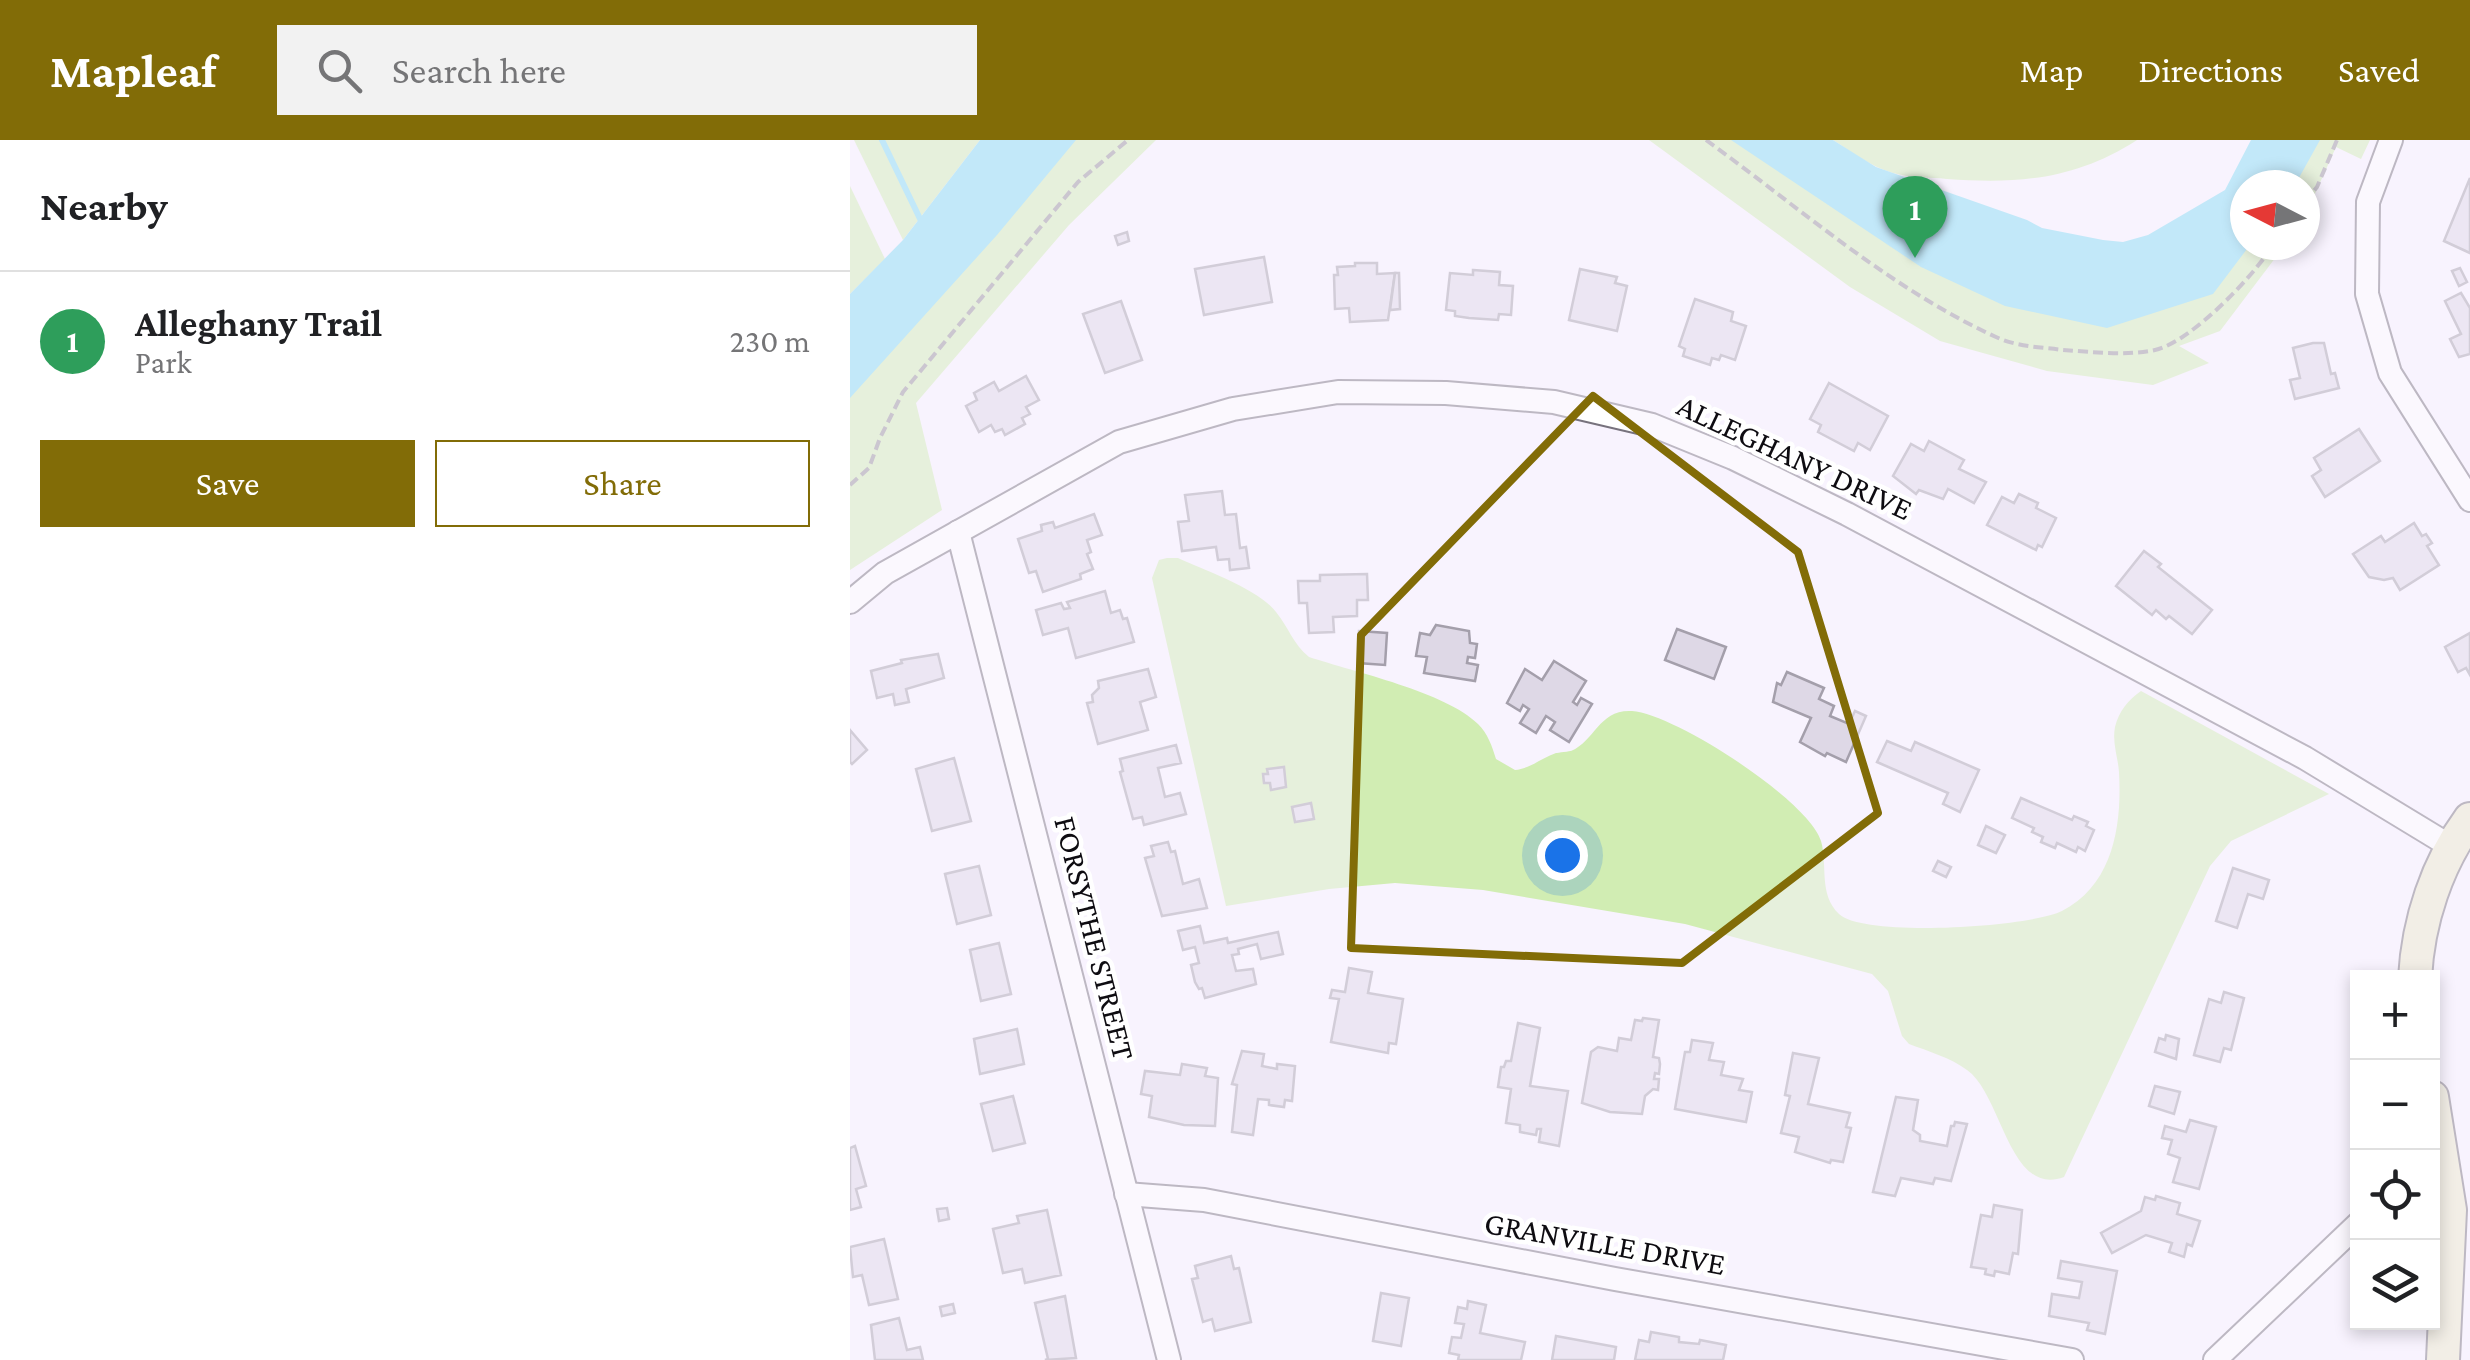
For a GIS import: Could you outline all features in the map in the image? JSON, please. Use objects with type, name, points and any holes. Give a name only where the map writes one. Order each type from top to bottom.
[{"type":"street","points":[[2391,140],[2368,202],[2367,294],[2390,372],[2470,500]]},
{"type":"street","name":"ALLEGHANY DRIVE","points":[[850,602],[885,573],[1119,442],[1233,409],[1338,392],[1446,393],[1554,402],[1652,425],[1733,458],[1847,514],[2306,758],[2450,846]]},
{"type":"street","name":"FORSYTHE STREET","points":[[958,532],[1169,1360]]},
{"type":"street","points":[[2416,970],[2420,927],[2450,846],[2470,818]]},
{"type":"street","points":[[2437,1150],[2450,1210],[2443,1360]]},
{"type":"street","name":"GRANVILLE DRIVE","points":[[1126,1194],[1204,1200],[1615,1279],[2072,1360]]},
{"type":"street","points":[[2216,1360],[2350,1232]]},
{"type":"path","points":[[850,485],[869,468],[903,392],[1078,182],[1128,140]]},
{"type":"path","points":[[1706,140],[1769,185],[1832,238],[1933,303],[1999,339],[2026,346],[2090,352],[2155,350],[2226,304],[2264,260]]},
{"type":"path","points":[[2320,180],[2336,140]]},
{"type":"highlighted area","points":[[1593,396],[1798,552],[1878,813],[1682,963],[1351,948],[1361,635]]},
{"type":"green space","points":[[854,140],[980,140],[903,240]]},
{"type":"green space","points":[[1028,140],[1156,140],[1069,225],[916,403],[942,510],[850,570],[850,352]]},
{"type":"green space","points":[[1649,140],[1804,140],[2059,274],[2230,247],[2230,260],[2274,260],[2220,331],[2179,346],[2209,363],[2153,385],[2047,371],[1940,341],[1850,287]]},
{"type":"green space","points":[[1833,140],[2137,140],[2091,164],[2068,171],[1998,181],[1899,175],[1869,163]]},
{"type":"green space","points":[[2275,140],[2370,140],[2361,159],[2336,147],[2320,183],[2320,170],[2261,170]]},
{"type":"green space","points":[[850,186],[885,259],[850,294]]},
{"type":"green space","points":[[1178,558],[1257,596],[1276,612],[1309,657],[1422,693],[1463,713],[1484,732],[1496,759],[1515,770],[1571,751],[1605,720],[1621,712],[1652,716],[1678,727],[1767,783],[1811,824],[1821,841],[1828,898],[1839,914],[1854,921],[1912,928],[2018,922],[2062,911],[2080,899],[2104,869],[2111,851],[2120,792],[2115,727],[2125,706],[2141,691],[2329,794],[2231,841],[2210,866],[2064,1177],[2045,1179],[2031,1173],[2018,1159],[1979,1082],[1967,1070],[1909,1044],[1902,1036],[1888,991],[1872,974],[1685,924],[1483,890],[1395,883],[1226,906],[1152,578],[1159,560]]},
{"type":"water","points":[[980,140],[1076,140],[997,235],[850,398],[850,294],[903,240]]},
{"type":"water","points":[[1731,140],[1833,140],[1876,167],[2042,228],[2123,242],[2148,235],[2225,190],[2230,180],[2230,260],[2239,260],[2213,294],[2107,328],[2005,306],[1921,267]]},
{"type":"water","points":[[2251,140],[2320,140],[2303,170],[2235,170]]},
{"type":"building","points":[[2470,178],[2470,253],[2444,241]]},
{"type":"building","points":[[1127,232],[1129,241],[1118,245],[1115,236]]},
{"type":"building","points":[[1264,257],[1272,302],[1204,315],[1195,269]]},
{"type":"building","points":[[1377,263],[1377,274],[1395,273],[1388,320],[1350,322],[1349,308],[1335,309],[1337,267]]},
{"type":"building","points":[[2460,268],[2467,282],[2459,286],[2452,271]]},
{"type":"building","points":[[1580,269],[1617,277],[1615,283],[1627,286],[1617,331],[1569,320]]},
{"type":"building","points":[[1473,270],[1500,272],[1499,285],[1513,286],[1511,315],[1499,314],[1498,320],[1469,318],[1446,310],[1450,273],[1473,275]]},
{"type":"building","points":[[1395,273],[1399,273],[1400,309],[1390,310]]},
{"type":"building","points":[[2461,293],[2470,308],[2470,354],[2459,357],[2450,339],[2461,334],[2445,301]]},
{"type":"building","points":[[1695,299],[1733,312],[1731,321],[1746,326],[1735,360],[1721,355],[1719,360],[1712,358],[1710,365],[1683,356],[1685,349],[1679,346]]},
{"type":"building","points":[[1121,301],[1142,360],[1105,373],[1083,314]]},
{"type":"building","points":[[2324,343],[2331,374],[2335,373],[2339,388],[2295,399],[2290,380],[2300,378],[2293,348]]},
{"type":"building","points":[[1026,376],[1039,400],[1026,407],[1030,414],[1022,418],[1025,424],[1005,435],[1002,429],[995,432],[991,425],[979,432],[966,406],[977,400],[974,393],[994,382],[999,391]]},
{"type":"building","points":[[1829,383],[1888,416],[1870,450],[1858,443],[1854,451],[1818,432],[1821,425],[1810,419]]},
{"type":"building","points":[[2359,429],[2380,461],[2325,497],[2312,476],[2321,470],[2314,458]]},
{"type":"building","points":[[1929,441],[1964,460],[1959,469],[1986,482],[1974,503],[1948,489],[1943,499],[1919,490],[1916,494],[1893,476],[1911,444],[1924,451]]},
{"type":"building","points":[[1222,491],[1225,515],[1236,514],[1240,548],[1246,547],[1249,568],[1230,570],[1229,559],[1218,560],[1216,547],[1182,551],[1178,522],[1189,521],[1185,495]]},
{"type":"building","points":[[2019,494],[2056,518],[2042,547],[2038,545],[2036,550],[1987,525],[2002,497],[2014,503]]},
{"type":"building","points":[[1094,514],[1102,535],[1087,540],[1093,569],[1080,574],[1081,579],[1043,592],[1036,571],[1029,573],[1018,539],[1042,531],[1041,525],[1053,522],[1055,528]]},
{"type":"building","points":[[2414,523],[2432,543],[2427,546],[2439,565],[2400,590],[2393,578],[2369,577],[2353,554],[2381,536],[2385,542]]},
{"type":"building","points":[[2144,551],[2212,610],[2192,634],[2169,616],[2166,619],[2156,610],[2152,615],[2116,586]]},
{"type":"building","points":[[1367,574],[1368,600],[1357,600],[1357,616],[1333,617],[1334,632],[1309,633],[1307,603],[1299,603],[1298,581],[1320,581],[1320,575]]},
{"type":"building","points":[[1105,591],[1111,613],[1120,610],[1123,619],[1127,618],[1134,642],[1076,658],[1068,628],[1043,635],[1036,610],[1061,603],[1064,609],[1070,608],[1067,602]]},
{"type":"building","points":[[1436,625],[1469,631],[1470,643],[1477,644],[1475,658],[1468,657],[1467,663],[1478,665],[1475,681],[1424,673],[1427,657],[1416,656],[1420,633],[1430,635]]},
{"type":"building","points":[[1677,629],[1726,647],[1714,679],[1665,660]]},
{"type":"building","points":[[1359,631],[1387,633],[1385,665],[1358,663]]},
{"type":"building","points":[[2470,633],[2470,675],[2466,668],[2458,672],[2445,647]]},
{"type":"building","points":[[938,654],[944,678],[906,689],[909,702],[895,705],[893,694],[877,698],[871,671],[902,663],[901,660]]},
{"type":"building","points":[[1554,661],[1586,681],[1573,702],[1577,705],[1581,698],[1592,704],[1569,742],[1550,730],[1555,722],[1546,716],[1536,733],[1520,723],[1529,709],[1523,705],[1520,711],[1507,703],[1525,669],[1542,680]]},
{"type":"building","points":[[1148,669],[1156,697],[1140,702],[1148,730],[1098,744],[1087,703],[1093,702],[1098,681]]},
{"type":"building","points":[[1787,672],[1824,688],[1819,699],[1834,706],[1830,716],[1849,724],[1855,711],[1866,716],[1846,762],[1800,742],[1811,718],[1773,702],[1777,683],[1781,685]]},
{"type":"building","points":[[850,730],[867,750],[852,764],[850,762]]},
{"type":"building","points":[[1887,741],[1911,751],[1915,742],[1979,770],[1960,812],[1943,804],[1948,793],[1877,762]]},
{"type":"building","points":[[1176,745],[1181,763],[1158,768],[1165,797],[1180,793],[1186,814],[1144,825],[1142,817],[1133,819],[1120,759]]},
{"type":"building","points":[[954,758],[971,821],[932,831],[916,769]]},
{"type":"building","points":[[1284,767],[1286,787],[1271,790],[1270,783],[1264,783],[1263,774],[1268,774],[1267,769]]},
{"type":"building","points":[[2021,798],[2072,820],[2074,816],[2088,822],[2086,826],[2094,830],[2085,851],[2078,847],[2076,852],[2057,843],[2055,848],[2041,842],[2043,837],[2032,832],[2034,828],[2012,818]]},
{"type":"building","points":[[1311,803],[1314,819],[1295,822],[1292,807]]},
{"type":"building","points":[[1986,826],[2005,835],[1996,853],[1978,845]]},
{"type":"building","points":[[1168,842],[1171,852],[1175,851],[1183,884],[1199,879],[1207,908],[1162,916],[1145,858],[1154,856],[1151,846]]},
{"type":"building","points":[[1938,861],[1951,867],[1946,877],[1933,871]]},
{"type":"building","points":[[979,866],[991,915],[957,924],[945,874]]},
{"type":"building","points":[[2233,868],[2269,880],[2263,899],[2248,894],[2237,928],[2216,921]]},
{"type":"building","points":[[1200,926],[1204,943],[1227,938],[1228,943],[1278,932],[1283,954],[1261,959],[1257,944],[1238,949],[1239,954],[1232,955],[1236,971],[1253,969],[1256,984],[1205,998],[1191,965],[1199,963],[1195,947],[1183,950],[1178,931]]},
{"type":"building","points":[[999,943],[1011,994],[981,1001],[970,950]]},
{"type":"building","points":[[1349,968],[1372,972],[1368,993],[1403,999],[1396,1044],[1389,1043],[1388,1053],[1331,1042],[1339,999],[1330,998],[1332,990],[1345,992]]},
{"type":"building","points":[[2224,992],[2244,998],[2231,1050],[2224,1048],[2220,1062],[2194,1055],[2209,999],[2221,1003]]},
{"type":"building","points":[[1635,1020],[1659,1020],[1653,1057],[1659,1058],[1660,1064],[1654,1079],[1659,1079],[1658,1090],[1653,1089],[1645,1096],[1642,1114],[1610,1112],[1582,1103],[1591,1052],[1598,1047],[1617,1051],[1619,1038],[1631,1040]]},
{"type":"building","points":[[1518,1023],[1540,1028],[1530,1086],[1568,1091],[1559,1146],[1539,1142],[1541,1129],[1537,1129],[1536,1135],[1520,1132],[1520,1125],[1506,1123],[1511,1089],[1498,1087],[1501,1067],[1511,1061]]},
{"type":"building","points":[[1017,1029],[1024,1064],[980,1074],[974,1039]]},
{"type":"building","points":[[2166,1035],[2179,1039],[2176,1059],[2155,1052],[2159,1038],[2165,1040]]},
{"type":"building","points":[[1692,1040],[1713,1043],[1709,1060],[1724,1062],[1721,1075],[1743,1079],[1739,1090],[1752,1092],[1746,1122],[1675,1109],[1685,1052],[1690,1052]]},
{"type":"building","points":[[1242,1051],[1264,1054],[1262,1066],[1295,1066],[1292,1101],[1285,1100],[1284,1107],[1258,1099],[1253,1135],[1232,1132],[1237,1085],[1232,1084]]},
{"type":"building","points":[[1793,1053],[1819,1058],[1808,1104],[1850,1113],[1846,1127],[1851,1128],[1843,1162],[1830,1163],[1795,1152],[1799,1137],[1781,1133],[1790,1096],[1785,1095]]},
{"type":"building","points":[[1182,1064],[1207,1068],[1205,1076],[1218,1078],[1215,1126],[1184,1125],[1149,1117],[1152,1096],[1141,1094],[1145,1071],[1180,1075]]},
{"type":"building","points":[[2155,1086],[2180,1092],[2174,1114],[2149,1106]]},
{"type":"building","points":[[1013,1096],[1025,1143],[993,1151],[981,1104]]},
{"type":"building","points":[[1896,1097],[1918,1100],[1913,1130],[1920,1135],[1920,1141],[1947,1146],[1951,1126],[1955,1122],[1967,1124],[1951,1181],[1935,1178],[1933,1184],[1901,1178],[1895,1196],[1873,1192]]},
{"type":"building","points":[[2190,1120],[2216,1127],[2199,1189],[2173,1182],[2180,1158],[2168,1154],[2172,1140],[2162,1138],[2165,1126],[2186,1132]]},
{"type":"building","points":[[855,1146],[866,1186],[856,1189],[861,1207],[850,1210],[850,1148]]},
{"type":"building","points":[[2156,1196],[2180,1203],[2177,1214],[2200,1221],[2184,1257],[2169,1252],[2172,1243],[2146,1235],[2112,1253],[2101,1233],[2141,1211],[2145,1197],[2155,1200]]},
{"type":"building","points":[[1994,1205],[2022,1210],[2018,1254],[2013,1253],[2009,1274],[1995,1271],[1994,1276],[1985,1274],[1986,1269],[1971,1267],[1981,1215],[1992,1217]]},
{"type":"building","points":[[947,1208],[949,1219],[939,1221],[937,1209]]},
{"type":"building","points":[[1047,1210],[1061,1275],[1025,1283],[1022,1269],[1003,1273],[993,1229],[1019,1223],[1017,1216]]},
{"type":"building","points":[[884,1239],[898,1299],[869,1305],[862,1275],[853,1277],[850,1247]]},
{"type":"building","points":[[1231,1256],[1234,1269],[1239,1268],[1251,1322],[1215,1331],[1212,1319],[1203,1322],[1192,1279],[1198,1278],[1195,1266]]},
{"type":"building","points":[[2061,1261],[2117,1271],[2105,1334],[2087,1330],[2089,1323],[2049,1316],[2052,1294],[2079,1298],[2082,1282],[2058,1278]]},
{"type":"building","points":[[1381,1293],[1409,1298],[1401,1346],[1373,1341]]},
{"type":"building","points":[[1065,1296],[1076,1358],[1045,1360],[1048,1359],[1035,1303]]},
{"type":"building","points":[[1468,1301],[1486,1305],[1480,1333],[1525,1342],[1521,1360],[1458,1360],[1459,1355],[1449,1353],[1452,1337],[1461,1338],[1464,1324],[1455,1323],[1458,1307],[1467,1309]]},
{"type":"building","points":[[953,1304],[955,1313],[942,1316],[940,1307]]},
{"type":"building","points":[[899,1318],[907,1350],[920,1347],[923,1360],[875,1360],[871,1325]]},
{"type":"building","points":[[1651,1332],[1679,1337],[1679,1342],[1699,1344],[1700,1340],[1726,1345],[1723,1360],[1635,1360],[1639,1340],[1649,1342]]},
{"type":"building","points":[[1556,1336],[1616,1347],[1614,1360],[1552,1360]]},
{"type":"waterway","points":[[882,140],[923,225]]},
{"type":"place","name":"Alleghany Trail","points":[[1915,258]]}]
